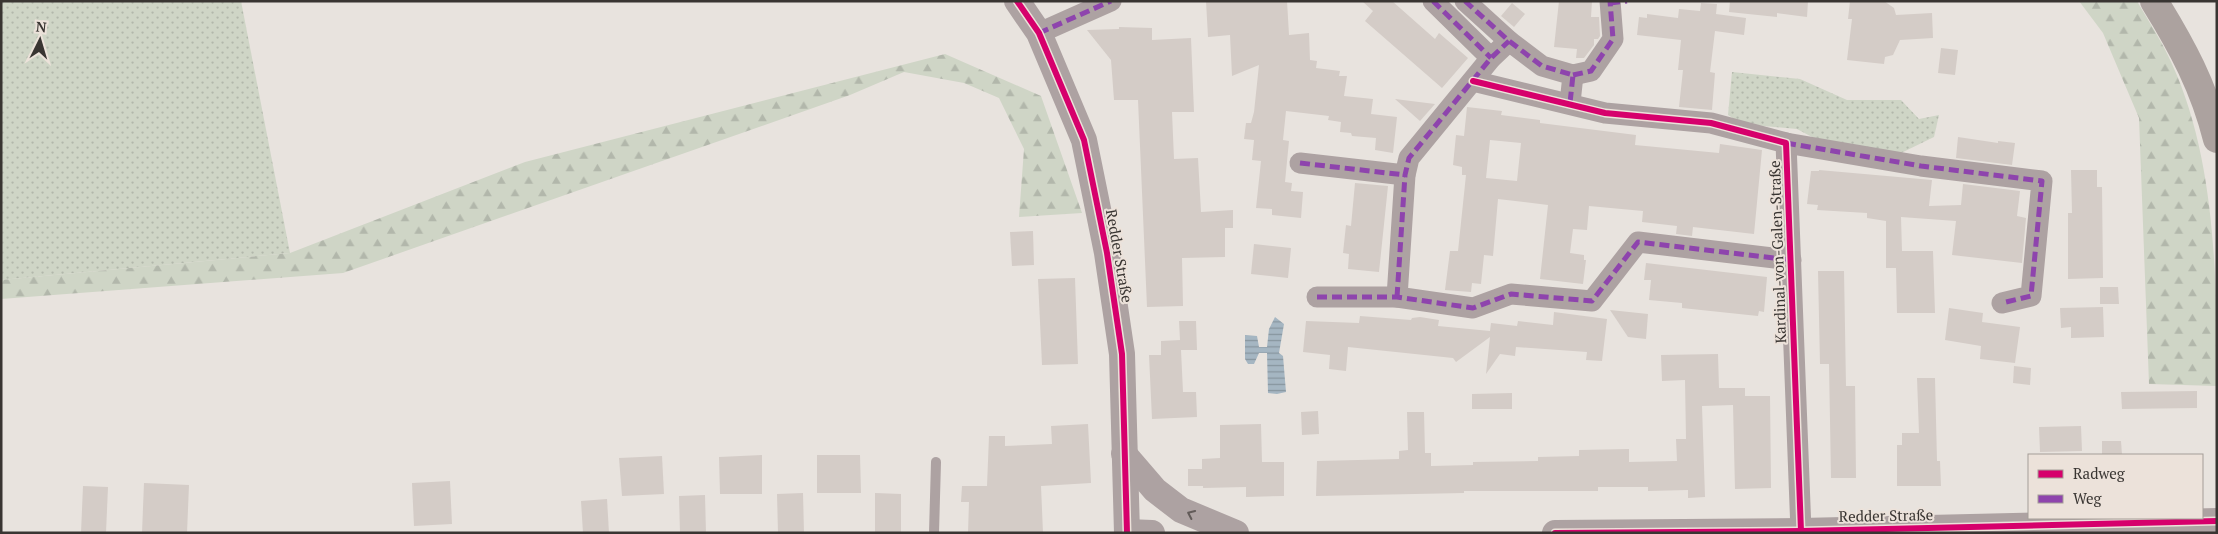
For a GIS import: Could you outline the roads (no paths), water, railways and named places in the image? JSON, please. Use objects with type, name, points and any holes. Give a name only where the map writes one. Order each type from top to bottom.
[{"type":"main road","points":[[2154,1],[2185,53],[2208,102],[2217,139]]},
{"type":"street","name":"Redder Straße","points":[[1017,1],[1039,33],[1084,140],[1107,252],[1122,354],[1127,532],[1152,533]]},
{"type":"street","points":[[1039,33],[1111,1]]},
{"type":"street","points":[[1433,1],[1491,58]]},
{"type":"street","points":[[1465,1],[1509,41],[1542,66],[1573,75],[1591,71],[1613,39],[1615,2]]},
{"type":"street","points":[[1396,297],[1405,175],[1410,158],[1491,58],[1509,41]]},
{"type":"street","points":[[1570,103],[1573,75]]},
{"type":"street","name":"Kardinal-von-Galen-Straße","points":[[1472,81],[1570,103],[1605,113],[1711,123],[1786,143],[1800,531]]},
{"type":"street","points":[[1786,143],[1921,166],[2042,181],[2031,296],[2002,303]]},
{"type":"street","points":[[1300,163],[1405,175]]},
{"type":"street","points":[[1317,297],[1396,297],[1473,308],[1511,294],[1592,301],[1638,242],[1791,260]]},
{"type":"street","points":[[1124,454],[1155,490],[1181,510],[1236,533]]},
{"type":"street","name":"Redder Straße","points":[[1555,533],[1839,531],[2217,521]]},
{"type":"lane","points":[[934,533],[936,462]]},
{"type":"water","points":[[1275,317],[1284,324],[1279,353],[1283,356],[1286,392],[1277,394],[1268,393],[1267,353],[1259,353],[1254,364],[1248,364],[1245,359],[1245,335],[1257,336],[1259,347],[1267,347],[1269,329]]}]
